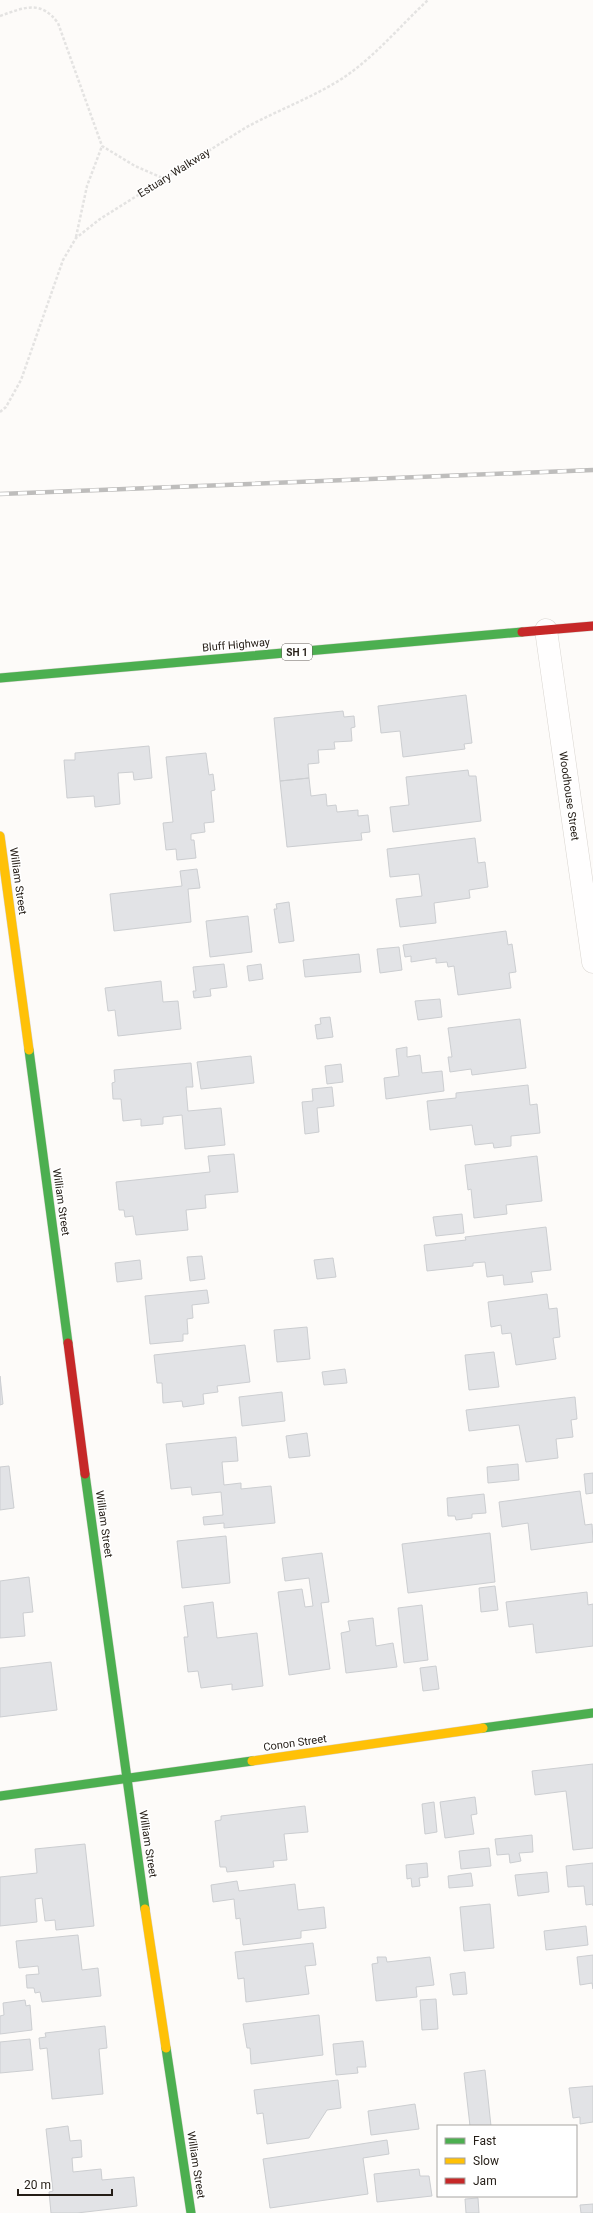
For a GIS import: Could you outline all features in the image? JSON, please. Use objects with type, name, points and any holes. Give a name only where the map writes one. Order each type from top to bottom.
[{"type":"main road","name":"Bluff Highway","points":[[0,678],[593,626]]},
{"type":"main road","name":"William Street","points":[[0,836],[126,1779],[191,2213]]},
{"type":"main road","name":"Conon Street","points":[[0,1796],[593,1713]]},
{"type":"street","name":"Woodhouse Street","points":[[546,630],[593,962]]},
{"type":"path","name":"Estuary Walkway","points":[[0,412],[6,407],[21,380],[63,260],[76,238],[100,219],[166,180],[245,128],[270,114],[299,103],[341,79],[387,43],[428,0]]},
{"type":"path","points":[[0,16],[37,6],[50,11],[58,23],[102,146],[135,166],[166,180]]},
{"type":"path","points":[[76,238],[87,186],[102,146]]},
{"type":"building","points":[[466,695],[472,743],[464,744],[465,749],[403,757],[400,731],[381,733],[378,706]]},
{"type":"building","points":[[343,711],[344,717],[354,716],[355,727],[351,728],[352,741],[334,742],[335,749],[318,750],[319,763],[308,764],[309,778],[280,781],[274,718]]},
{"type":"building","points":[[149,746],[152,778],[134,780],[133,772],[118,773],[120,804],[95,807],[94,796],[67,798],[64,760],[75,760],[75,753]]},
{"type":"building","points":[[206,753],[209,775],[213,774],[215,790],[211,791],[214,822],[204,823],[205,832],[191,834],[191,840],[194,840],[196,858],[177,860],[176,849],[166,850],[163,823],[173,822],[166,757]]},
{"type":"building","points":[[468,770],[469,776],[476,776],[481,821],[393,832],[390,807],[409,805],[406,777]]},
{"type":"building","points":[[309,778],[311,796],[326,794],[327,806],[336,805],[337,812],[358,810],[358,816],[368,815],[370,832],[361,833],[362,840],[287,847],[280,781]]},
{"type":"building","points":[[475,838],[478,863],[485,862],[488,887],[469,890],[470,898],[434,903],[436,923],[400,927],[396,899],[422,896],[419,874],[390,877],[387,849]]},
{"type":"building","points":[[197,869],[200,888],[188,889],[191,922],[114,931],[110,894],[182,886],[180,871]]},
{"type":"building","points":[[289,902],[294,941],[279,943],[274,909],[277,909],[276,904]]},
{"type":"building","points":[[248,916],[252,952],[210,957],[206,921]]},
{"type":"building","points":[[506,931],[508,945],[512,944],[516,972],[509,973],[511,988],[458,995],[454,966],[448,967],[447,962],[436,963],[436,958],[411,962],[411,956],[405,957],[403,945]]},
{"type":"building","points":[[399,947],[402,970],[380,973],[377,949]]},
{"type":"building","points":[[359,954],[361,972],[305,977],[303,960]]},
{"type":"building","points":[[224,964],[227,987],[210,989],[211,996],[194,998],[193,991],[196,991],[193,967]]},
{"type":"building","points":[[261,964],[263,979],[249,981],[247,966]]},
{"type":"building","points":[[161,981],[163,1002],[178,1001],[181,1029],[118,1036],[115,1010],[108,1011],[105,988]]},
{"type":"building","points":[[440,999],[442,1017],[418,1020],[415,1001]]},
{"type":"building","points":[[330,1017],[333,1037],[317,1039],[315,1025],[321,1024],[320,1018]]},
{"type":"building","points":[[520,1019],[526,1068],[472,1075],[471,1069],[450,1072],[448,1057],[452,1057],[448,1028]]},
{"type":"building","points":[[407,1047],[407,1057],[420,1055],[422,1073],[442,1071],[444,1091],[386,1099],[384,1078],[399,1076],[396,1049]]},
{"type":"building","points":[[251,1056],[254,1083],[201,1089],[197,1062]]},
{"type":"building","points":[[191,1063],[193,1087],[186,1087],[188,1111],[221,1108],[225,1145],[185,1149],[182,1115],[163,1117],[163,1124],[141,1126],[141,1119],[123,1121],[121,1099],[113,1099],[112,1083],[115,1082],[114,1070]]},
{"type":"building","points":[[341,1064],[343,1082],[327,1084],[325,1066]]},
{"type":"building","points":[[528,1085],[530,1105],[537,1104],[540,1133],[511,1136],[511,1146],[494,1148],[493,1143],[475,1145],[472,1125],[430,1130],[427,1101],[456,1098],[456,1093]]},
{"type":"building","points":[[332,1087],[334,1106],[317,1108],[319,1132],[305,1134],[302,1102],[313,1101],[312,1089]]},
{"type":"building","points":[[234,1154],[238,1192],[205,1195],[206,1208],[186,1210],[188,1230],[136,1235],[133,1216],[125,1217],[124,1210],[119,1210],[116,1182],[210,1172],[208,1156]]},
{"type":"building","points":[[537,1156],[542,1201],[506,1205],[507,1214],[474,1218],[471,1189],[468,1190],[465,1165]]},
{"type":"building","points":[[462,1214],[464,1233],[436,1236],[433,1217]]},
{"type":"building","points":[[546,1227],[551,1270],[531,1272],[533,1282],[504,1285],[503,1275],[487,1277],[485,1262],[473,1263],[473,1266],[427,1271],[424,1245],[466,1240],[465,1237]]},
{"type":"building","points":[[202,1256],[205,1279],[190,1281],[187,1257]]},
{"type":"building","points":[[333,1258],[336,1277],[317,1279],[314,1260]]},
{"type":"building","points":[[140,1260],[142,1279],[117,1282],[115,1263]]},
{"type":"building","points":[[207,1290],[209,1303],[192,1305],[193,1318],[187,1319],[188,1334],[183,1334],[183,1341],[150,1344],[145,1296]]},
{"type":"building","points":[[547,1294],[549,1309],[557,1308],[560,1337],[553,1338],[556,1359],[516,1365],[511,1333],[502,1334],[501,1325],[491,1327],[488,1302]]},
{"type":"building","points":[[307,1327],[310,1359],[277,1362],[274,1330]]},
{"type":"building","points":[[245,1345],[250,1382],[217,1386],[218,1392],[203,1394],[204,1404],[183,1407],[182,1401],[163,1403],[162,1383],[157,1383],[154,1355]]},
{"type":"building","points":[[494,1352],[499,1387],[469,1390],[465,1355]]},
{"type":"building","points":[[345,1369],[347,1383],[324,1385],[322,1372]]},
{"type":"building","points":[[0,1376],[3,1404],[0,1405]]},
{"type":"building","points":[[282,1392],[285,1421],[242,1426],[239,1397]]},
{"type":"building","points":[[575,1397],[577,1419],[571,1420],[573,1437],[556,1439],[558,1458],[526,1462],[519,1425],[469,1431],[466,1410]]},
{"type":"building","points":[[307,1433],[310,1456],[289,1458],[286,1436]]},
{"type":"building","points":[[236,1437],[238,1461],[222,1462],[224,1485],[241,1483],[241,1489],[271,1486],[275,1523],[224,1528],[224,1523],[204,1525],[203,1517],[223,1515],[221,1492],[192,1495],[191,1487],[171,1489],[166,1444]]},
{"type":"building","points":[[518,1464],[519,1480],[488,1483],[487,1467]]},
{"type":"building","points":[[9,1466],[14,1508],[0,1510],[0,1467]]},
{"type":"building","points":[[593,1473],[593,1493],[586,1494],[584,1474]]},
{"type":"building","points":[[580,1491],[585,1525],[592,1524],[593,1542],[531,1550],[528,1523],[502,1527],[499,1502]]},
{"type":"building","points":[[484,1494],[486,1513],[472,1514],[472,1518],[456,1520],[455,1516],[448,1516],[447,1498]]},
{"type":"building","points":[[490,1533],[495,1582],[408,1593],[402,1544]]},
{"type":"building","points":[[226,1536],[230,1583],[182,1588],[177,1541]]},
{"type":"building","points":[[322,1553],[329,1602],[321,1603],[330,1669],[289,1675],[278,1592],[302,1589],[305,1607],[313,1606],[309,1578],[285,1581],[282,1558]]},
{"type":"building","points":[[29,1577],[33,1612],[23,1613],[25,1636],[0,1638],[0,1581]]},
{"type":"building","points":[[495,1586],[498,1610],[481,1612],[479,1588]]},
{"type":"building","points":[[587,1592],[588,1605],[593,1604],[593,1646],[536,1653],[533,1624],[509,1627],[506,1602]]},
{"type":"building","points":[[213,1602],[217,1638],[257,1633],[263,1686],[232,1690],[232,1684],[201,1688],[198,1671],[188,1672],[184,1637],[188,1637],[184,1606]]},
{"type":"building","points":[[422,1605],[428,1660],[404,1663],[398,1608]]},
{"type":"building","points":[[373,1618],[376,1646],[393,1643],[397,1667],[346,1673],[341,1633],[350,1631],[348,1621]]},
{"type":"building","points":[[51,1662],[57,1710],[0,1717],[0,1668]]},
{"type":"building","points":[[436,1666],[439,1689],[423,1691],[420,1668]]},
{"type":"building","points":[[593,1764],[593,1848],[573,1850],[566,1791],[535,1795],[532,1771]]},
{"type":"building","points":[[475,1797],[477,1814],[471,1815],[474,1834],[445,1838],[440,1802]]},
{"type":"building","points":[[434,1802],[437,1832],[425,1834],[422,1804]]},
{"type":"building","points":[[305,1806],[308,1832],[284,1834],[287,1860],[273,1861],[274,1867],[227,1872],[226,1867],[220,1867],[215,1821],[221,1820],[221,1816]]},
{"type":"building","points":[[532,1835],[533,1852],[519,1853],[521,1861],[510,1863],[509,1854],[497,1855],[495,1839]]},
{"type":"building","points":[[85,1844],[94,1926],[56,1930],[55,1920],[45,1921],[42,1898],[35,1899],[37,1922],[0,1926],[0,1877],[37,1873],[35,1849]]},
{"type":"building","points":[[489,1848],[491,1866],[461,1869],[459,1851]]},
{"type":"building","points":[[427,1863],[428,1877],[419,1878],[420,1886],[412,1887],[411,1878],[407,1879],[406,1865]]},
{"type":"building","points":[[593,1863],[593,1904],[586,1905],[584,1886],[568,1887],[566,1866]]},
{"type":"building","points":[[547,1872],[549,1892],[518,1896],[515,1875]]},
{"type":"building","points":[[471,1873],[473,1886],[449,1888],[448,1876]]},
{"type":"building","points":[[237,1881],[239,1891],[295,1884],[298,1910],[324,1907],[326,1928],[301,1931],[301,1938],[243,1945],[240,1918],[236,1919],[234,1899],[213,1902],[211,1885]]},
{"type":"building","points":[[490,1904],[494,1948],[464,1951],[460,1907]]},
{"type":"building","points":[[586,1926],[588,1945],[546,1950],[544,1931]]},
{"type":"building","points":[[78,1935],[82,1970],[98,1968],[101,1996],[42,2002],[40,1992],[35,1993],[34,1988],[27,1988],[26,1975],[39,1974],[38,1966],[19,1968],[16,1941]]},
{"type":"building","points":[[313,1943],[316,1965],[305,1966],[309,1994],[246,2002],[244,1978],[238,1979],[235,1952]]},
{"type":"building","points":[[593,1955],[593,1989],[592,1983],[580,1985],[577,1957]]},
{"type":"building","points":[[377,1957],[386,1957],[387,1962],[430,1957],[434,1985],[416,1987],[417,1997],[376,2001],[372,1964],[378,1963]]},
{"type":"building","points":[[465,1972],[467,1994],[453,1995],[450,1974]]},
{"type":"building","points":[[436,1999],[438,2029],[422,2030],[420,2000]]},
{"type":"building","points":[[25,2000],[26,2006],[30,2005],[32,2030],[0,2034],[0,2016],[4,2015],[3,2003]]},
{"type":"building","points":[[319,2015],[323,2055],[251,2064],[250,2048],[247,2048],[243,2024]]},
{"type":"building","points":[[105,2026],[107,2048],[99,2049],[103,2094],[52,2099],[47,2048],[40,2049],[39,2038],[46,2037],[45,2033]]},
{"type":"building","points":[[30,2039],[33,2070],[0,2073],[0,2042]]},
{"type":"building","points":[[363,2041],[366,2067],[357,2067],[358,2073],[336,2075],[333,2044]]},
{"type":"building","points":[[485,2070],[491,2125],[470,2125],[464,2073]]},
{"type":"building","points":[[338,2080],[341,2108],[327,2110],[309,2138],[267,2144],[263,2113],[257,2114],[254,2090]]},
{"type":"building","points":[[593,2086],[593,2122],[580,2124],[580,2117],[573,2118],[569,2088]]},
{"type":"building","points":[[415,2104],[419,2129],[371,2135],[368,2111]]},
{"type":"building","points":[[68,2126],[70,2141],[81,2140],[82,2157],[72,2158],[73,2172],[101,2169],[102,2180],[134,2177],[137,2206],[77,2213],[51,2213],[49,2192],[53,2191],[46,2129]]},
{"type":"building","points":[[387,2140],[389,2154],[363,2158],[368,2194],[270,2208],[263,2159]]},
{"type":"building","points":[[419,2169],[420,2176],[429,2176],[432,2196],[377,2202],[374,2174]]},
{"type":"building","points":[[478,2198],[479,2213],[466,2213],[465,2199]]},
{"type":"building","points":[[593,2204],[593,2213],[581,2213],[580,2205]]},
{"type":"railway","points":[[0,494],[593,470]]},
{"type":"traffic: fast","points":[[0,678],[522,632]]},
{"type":"traffic: fast","points":[[29,1050],[68,1343]]},
{"type":"traffic: fast","points":[[85,1474],[145,1909]]},
{"type":"traffic: fast","points":[[483,1728],[593,1713]]},
{"type":"traffic: fast","points":[[0,1796],[252,1761]]},
{"type":"traffic: fast","points":[[166,2048],[191,2213]]},
{"type":"traffic: slow","points":[[0,836],[29,1050]]},
{"type":"traffic: slow","points":[[252,1761],[483,1728]]},
{"type":"traffic: slow","points":[[145,1909],[166,2048]]},
{"type":"traffic: jam","points":[[522,632],[593,626]]},
{"type":"traffic: jam","points":[[68,1343],[85,1474]]}]
